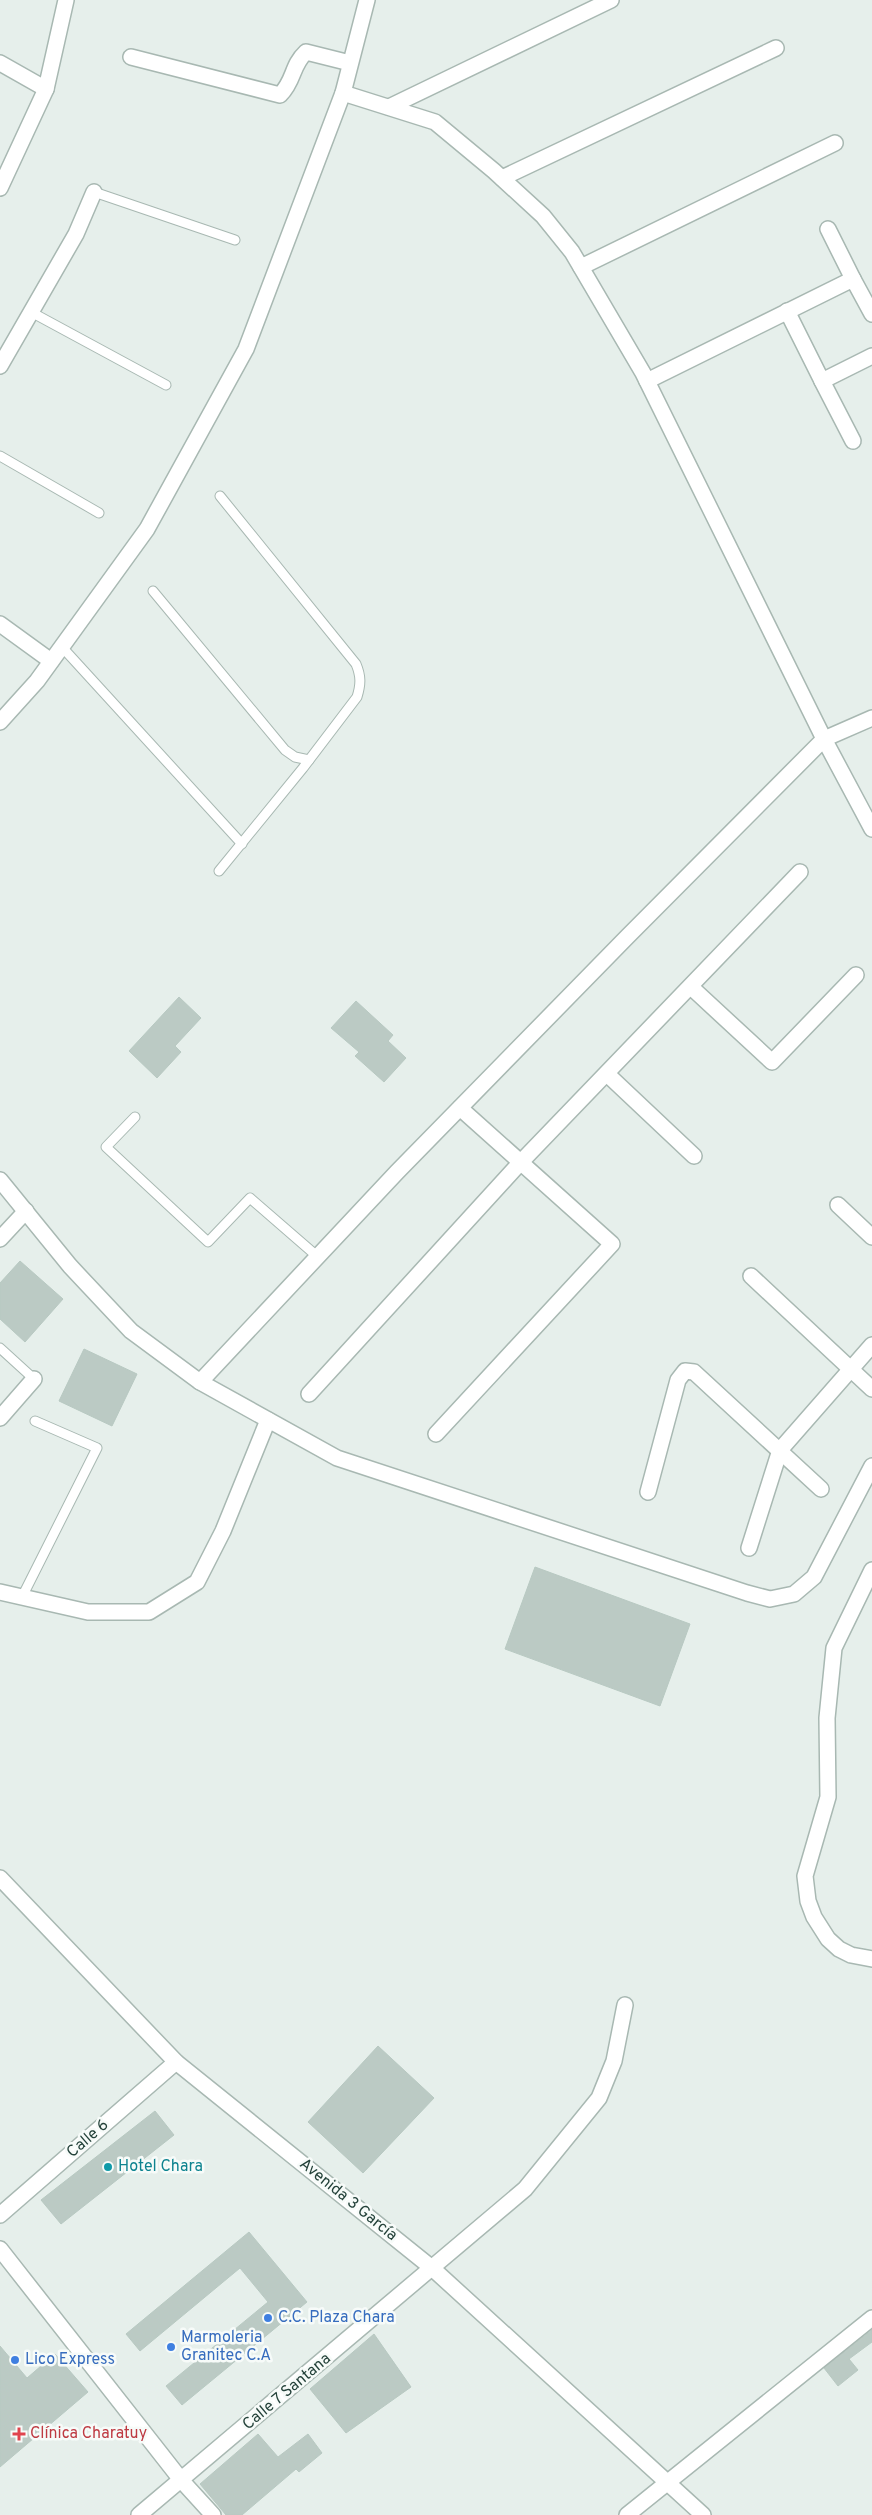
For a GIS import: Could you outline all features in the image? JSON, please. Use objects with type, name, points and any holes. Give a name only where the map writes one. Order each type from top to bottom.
[{"type":"street","points":[[0,188],[46,88],[66,0]]},
{"type":"street","points":[[0,722],[37,681],[146,529],[246,349],[343,93],[367,0]]},
{"type":"street","points":[[389,108],[611,0]]},
{"type":"street","points":[[502,178],[776,48]]},
{"type":"street","points":[[131,57],[280,95],[290,85],[297,60],[306,52],[350,63]]},
{"type":"street","points":[[0,63],[46,88]]},
{"type":"street","points":[[343,93],[435,122],[502,178],[543,216],[572,252],[647,381],[824,739],[872,829]]},
{"type":"street","points":[[581,267],[835,143]]},
{"type":"street","points":[[0,366],[76,234],[94,192]]},
{"type":"street","points":[[828,229],[872,314]]},
{"type":"street","points":[[647,381],[853,279]]},
{"type":"street","points":[[787,312],[853,441]]},
{"type":"street","points":[[822,381],[872,356]]},
{"type":"street","points":[[0,624],[51,661]]},
{"type":"street","points":[[200,1382],[460,1108],[824,739],[872,718]]},
{"type":"street","points":[[309,1394],[520,1163],[800,872]]},
{"type":"street","points":[[691,987],[772,1062],[856,976]]},
{"type":"street","points":[[607,1074],[694,1156]]},
{"type":"street","points":[[436,1434],[612,1244],[460,1108]]},
{"type":"street","points":[[0,1180],[70,1266],[131,1331],[200,1382],[337,1458],[770,1599],[794,1594],[814,1578],[872,1466]]},
{"type":"street","points":[[838,1205],[872,1237]]},
{"type":"street","points":[[0,1239],[26,1212]]},
{"type":"street","points":[[751,1276],[872,1389]]},
{"type":"street","points":[[748,1548],[780,1450],[872,1345]]},
{"type":"street","points":[[648,1492],[678,1380],[684,1371],[694,1372],[821,1489]]},
{"type":"street","points":[[0,1418],[34,1379]]},
{"type":"street","points":[[0,1592],[88,1612],[149,1612],[197,1582],[223,1531],[268,1420]]},
{"type":"street","points":[[872,1570],[834,1648],[827,1718],[828,1798],[805,1876],[808,1902],[814,1917],[828,1939],[839,1949],[851,1955],[872,1959]]},
{"type":"street","name":"Avenida 3 García","points":[[0,1878],[176,2062],[432,2268],[703,2515]]},
{"type":"street","name":"Calle 7 Santana","points":[[140,2515],[525,2189],[599,2098],[614,2061],[625,2005]]},
{"type":"street","name":"Calle 6","points":[[0,2215],[176,2062]]},
{"type":"street","points":[[0,2249],[182,2481],[213,2515]]},
{"type":"street","points":[[627,2515],[872,2318]]},
{"type":"lane","points":[[94,192],[235,240]]},
{"type":"lane","points":[[31,312],[166,384]]},
{"type":"lane","points":[[0,456],[100,513]]},
{"type":"lane","points":[[219,871],[309,760],[357,697],[361,685],[360,674],[356,664],[220,496]]},
{"type":"lane","points":[[153,591],[285,750],[295,757],[309,760]]},
{"type":"lane","points":[[62,647],[242,844]]},
{"type":"lane","points":[[135,1117],[106,1147],[208,1242],[250,1198],[318,1256]]},
{"type":"lane","points":[[0,1348],[34,1379]]},
{"type":"lane","points":[[22,1597],[97,1448],[35,1421]]},
{"type":"building","points":[[179,997],[201,1018],[175,1046],[181,1052],[157,1078],[129,1051]]},
{"type":"building","points":[[356,1001],[393,1035],[388,1041],[406,1058],[384,1082],[355,1056],[359,1052],[331,1028]]},
{"type":"building","points":[[20,1261],[63,1299],[25,1342],[0,1319],[0,1283]]},
{"type":"building","points":[[84,1349],[137,1374],[112,1426],[59,1401]]},
{"type":"building","points":[[535,1567],[690,1624],[660,1706],[505,1649]]},
{"type":"building","points":[[378,2046],[434,2098],[363,2173],[308,2122]]},
{"type":"building","name":"Hotel Chara","points":[[155,2111],[174,2135],[61,2224],[41,2200]]},
{"type":"building","name":"C.C. Plaza Chara","points":[[249,2232],[307,2302],[182,2405],[166,2386],[268,2302],[240,2268],[140,2351],[126,2334]]},
{"type":"building","points":[[872,2330],[872,2342],[849,2359],[858,2370],[838,2386],[824,2368]]},
{"type":"building","points":[[374,2334],[411,2387],[346,2433],[310,2389]]},
{"type":"building","name":"Clínica Charatuy","points":[[0,2346],[27,2378],[55,2354],[88,2392],[0,2467]]},
{"type":"building","points":[[258,2434],[278,2457],[308,2434],[322,2453],[299,2472],[296,2469],[242,2515],[226,2515],[200,2484]]},
{"type":"place","name":"Hotel Chara","points":[[108,2167]]},
{"type":"place","name":"C.C. Plaza Chara","points":[[268,2318]]},
{"type":"place","name":"Marmoleria Granitec C.A","points":[[171,2347]]},
{"type":"place","name":"Lico Express","points":[[15,2360]]},
{"type":"place","name":"Clínica Charatuy","points":[[19,2434]]}]
